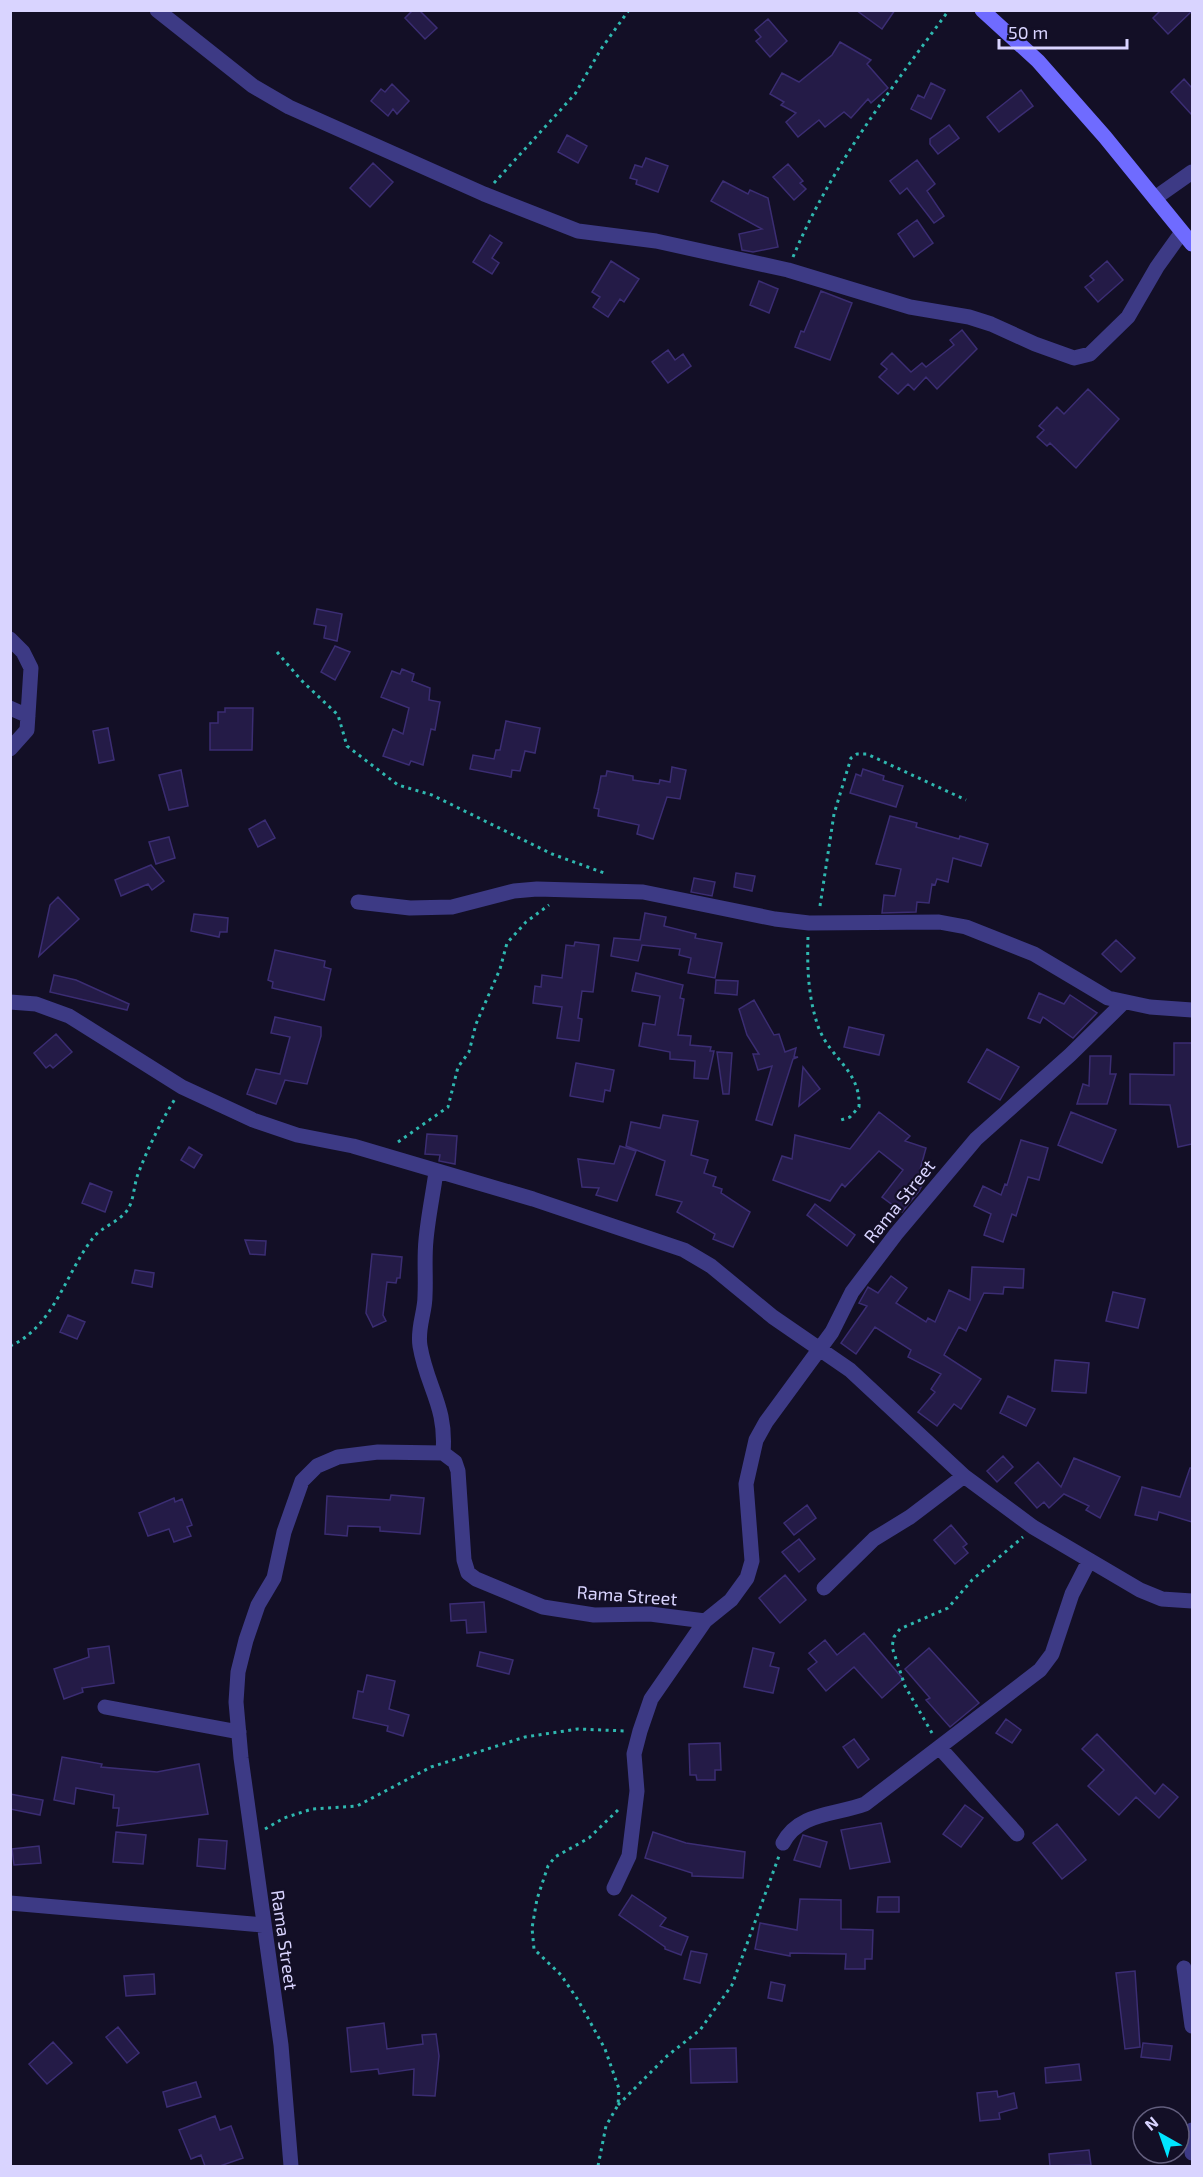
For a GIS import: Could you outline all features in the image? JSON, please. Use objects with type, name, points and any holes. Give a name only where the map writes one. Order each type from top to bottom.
[{"type":"main road","points":[[982,10],[1038,60],[1192,244]]},
{"type":"street","points":[[156,10],[253,86],[289,107],[484,194],[578,231],[656,241],[788,270],[910,307],[969,317],[1074,358],[1082,357],[1099,347],[1128,317],[1157,267],[1182,232]]},
{"type":"street","points":[[1155,198],[1192,172]]},
{"type":"street","points":[[10,639],[23,652],[31,668],[27,730],[10,749]]},
{"type":"street","points":[[10,708],[27,716]]},
{"type":"street","points":[[358,902],[410,908],[452,907],[514,891],[643,892],[775,919],[813,923],[939,922],[966,927],[1035,954],[1108,998],[1123,1003],[1192,1010]]},
{"type":"street","points":[[10,1002],[36,1004],[69,1016],[182,1087],[253,1120],[297,1136],[352,1146],[603,1221],[684,1250],[711,1266],[773,1317],[850,1370],[964,1476],[1033,1527],[1151,1595],[1192,1601]]},
{"type":"street","name":"Rama Street","points":[[291,2166],[281,2045],[251,1837],[239,1732],[238,1672],[258,1605],[274,1578],[284,1532],[302,1481],[317,1466],[338,1456],[378,1452],[443,1453],[455,1462],[458,1471],[464,1560],[468,1573],[476,1579],[543,1607],[594,1615],[650,1614],[705,1621],[730,1600],[747,1578],[752,1561],[746,1484],[756,1440],[766,1422],[820,1349],[852,1292],[896,1234],[976,1139],[1070,1055],[1123,1003]]},
{"type":"street","points":[[436,1172],[426,1238],[425,1296],[420,1326],[420,1344],[425,1370],[445,1429],[443,1453]]},
{"type":"street","points":[[824,1588],[874,1539],[910,1517],[964,1476]]},
{"type":"street","points":[[783,1843],[796,1827],[812,1817],[848,1811],[865,1804],[1040,1670],[1052,1654],[1072,1594],[1089,1561]]},
{"type":"street","points":[[614,1888],[629,1856],[637,1791],[634,1754],[651,1698],[705,1621]]},
{"type":"street","points":[[105,1707],[239,1732]]},
{"type":"street","points":[[942,1747],[1017,1834]]},
{"type":"street","points":[[10,1903],[263,1925]]},
{"type":"street","points":[[1184,1968],[1192,2026]]},
{"type":"street","points":[[1192,2130],[1192,2152]]},
{"type":"path","points":[[484,194],[575,94],[601,49],[629,10]]},
{"type":"path","points":[[788,270],[830,180],[900,75],[950,10]]},
{"type":"path","points":[[278,652],[301,680],[338,715],[347,746],[398,785],[432,795],[552,854],[616,878]]},
{"type":"path","points":[[838,1121],[850,1117],[859,1107],[860,1091],[818,1027],[807,971],[813,923],[834,814],[850,758],[857,754],[867,754],[966,800]]},
{"type":"path","points":[[380,1154],[448,1107],[458,1067],[469,1052],[476,1024],[500,969],[507,943],[526,922],[573,890]]},
{"type":"path","points":[[10,1346],[21,1341],[46,1314],[62,1292],[81,1253],[100,1229],[128,1209],[148,1150],[182,1087]]},
{"type":"path","points":[[942,1747],[905,1686],[892,1647],[894,1636],[900,1629],[948,1608],[972,1580],[1033,1527]]},
{"type":"path","points":[[251,1837],[284,1818],[312,1809],[357,1806],[431,1767],[525,1737],[578,1729],[640,1731]]},
{"type":"path","points":[[618,2105],[619,2089],[605,2049],[561,1975],[534,1949],[532,1928],[544,1876],[555,1857],[589,1838],[637,1791]]},
{"type":"path","points":[[598,2166],[606,2126],[618,2105],[667,2056],[700,2030],[732,1985],[783,1843]]},
{"type":"building","points":[[413,10],[419,10],[437,28],[425,39],[405,18]]},
{"type":"building","points":[[856,10],[895,10],[882,29]]},
{"type":"building","points":[[1161,10],[1192,11],[1168,34],[1153,18]]},
{"type":"building","points":[[768,19],[787,41],[770,57],[756,41],[761,37],[755,30]]},
{"type":"building","points":[[840,42],[871,60],[867,64],[888,88],[871,103],[868,99],[851,118],[844,112],[825,127],[819,120],[798,137],[786,122],[796,113],[781,105],[784,102],[770,94],[782,73],[799,82],[832,55]]},
{"type":"building","points":[[1184,79],[1192,88],[1192,115],[1171,92]]},
{"type":"building","points":[[931,83],[945,90],[931,119],[911,109],[918,95],[924,98]]},
{"type":"building","points":[[392,84],[409,101],[397,114],[393,109],[388,116],[371,101],[381,89],[385,92]]},
{"type":"building","points":[[1021,90],[1033,106],[999,132],[987,117]]},
{"type":"building","points":[[949,125],[959,138],[938,154],[930,144],[930,139]]},
{"type":"building","points":[[567,135],[587,146],[578,163],[558,152]]},
{"type":"building","points":[[646,158],[668,166],[658,192],[636,184],[637,180],[630,178],[635,165],[642,167]]},
{"type":"building","points":[[917,160],[935,184],[927,191],[944,216],[934,223],[907,188],[900,194],[890,181]]},
{"type":"building","points":[[373,163],[393,182],[370,207],[350,188]]},
{"type":"building","points":[[788,164],[803,181],[800,183],[806,189],[794,200],[773,177]]},
{"type":"building","points":[[723,181],[748,194],[750,190],[768,198],[778,247],[753,252],[742,250],[739,234],[762,229],[711,201]]},
{"type":"building","points":[[917,220],[933,243],[914,257],[898,234]]},
{"type":"building","points":[[490,235],[502,243],[492,258],[499,263],[492,274],[473,262]]},
{"type":"building","points":[[611,261],[639,279],[624,302],[620,299],[608,317],[593,307],[600,297],[592,292]]},
{"type":"building","points":[[1107,261],[1123,280],[1098,302],[1085,287],[1094,280],[1090,276]]},
{"type":"building","points":[[759,281],[778,289],[769,313],[750,305]]},
{"type":"building","points":[[821,291],[852,303],[830,360],[795,347],[801,331],[804,332]]},
{"type":"building","points":[[962,330],[977,349],[937,389],[926,377],[914,390],[908,384],[898,394],[879,377],[887,369],[881,364],[892,353],[911,372],[922,363],[926,367],[954,345],[950,340]]},
{"type":"building","points":[[668,350],[675,360],[683,354],[691,366],[668,383],[652,362]]},
{"type":"building","points":[[1088,389],[1119,419],[1076,468],[1050,443],[1047,446],[1037,437],[1044,430],[1039,426],[1057,407],[1064,414]]},
{"type":"building","points":[[317,609],[342,614],[337,641],[324,638],[326,626],[314,624]]},
{"type":"building","points":[[335,646],[350,652],[335,680],[321,672]]},
{"type":"building","points":[[402,669],[414,674],[412,681],[430,688],[429,700],[440,702],[435,730],[431,729],[423,765],[411,761],[409,765],[383,756],[393,729],[403,734],[409,708],[381,697],[392,671],[400,674]]},
{"type":"building","points":[[225,708],[253,708],[252,750],[210,750],[210,723],[218,723],[218,712],[225,712]]},
{"type":"building","points":[[506,721],[540,728],[535,753],[525,751],[520,771],[512,770],[511,777],[470,769],[473,755],[494,759],[496,750],[500,750]]},
{"type":"building","points":[[108,728],[114,760],[99,763],[93,731]]},
{"type":"building","points":[[672,767],[686,770],[680,799],[667,797],[653,839],[637,834],[639,825],[598,816],[599,809],[594,808],[601,776],[606,776],[607,771],[633,776],[633,780],[659,784],[660,780],[670,782]]},
{"type":"building","points":[[863,769],[884,776],[883,780],[903,786],[896,807],[850,793],[856,774],[861,776]]},
{"type":"building","points":[[181,770],[188,806],[169,810],[159,775]]},
{"type":"building","points":[[890,816],[917,823],[916,827],[988,844],[981,866],[953,858],[948,882],[937,879],[935,885],[932,884],[929,903],[917,902],[916,912],[882,913],[884,895],[895,896],[901,869],[876,864]]},
{"type":"building","points":[[265,820],[275,838],[258,847],[249,829]]},
{"type":"building","points":[[169,837],[175,858],[156,864],[149,842]]},
{"type":"building","points":[[151,865],[164,881],[152,890],[148,884],[121,896],[115,880]]},
{"type":"building","points":[[736,873],[755,876],[752,891],[734,887]]},
{"type":"building","points":[[694,878],[715,882],[712,896],[691,892]]},
{"type":"building","points":[[58,897],[79,919],[39,956],[50,905]]},
{"type":"building","points":[[645,913],[666,917],[664,926],[696,934],[695,938],[722,943],[715,978],[688,973],[691,958],[679,955],[680,949],[642,945],[638,961],[611,956],[614,938],[640,940]]},
{"type":"building","points":[[194,914],[228,918],[227,932],[220,932],[219,937],[191,931]]},
{"type":"building","points":[[1116,940],[1135,958],[1121,972],[1102,954]]},
{"type":"building","points":[[575,942],[599,945],[593,992],[582,991],[578,1018],[582,1019],[579,1041],[557,1038],[562,1007],[533,1003],[535,986],[541,987],[542,975],[562,978],[566,945],[574,946]]},
{"type":"building","points":[[275,950],[325,961],[324,967],[331,969],[324,1000],[272,988],[273,982],[268,980]]},
{"type":"building","points":[[636,973],[683,985],[680,998],[684,999],[678,1035],[691,1036],[690,1045],[711,1047],[710,1051],[714,1051],[708,1079],[694,1078],[695,1061],[670,1059],[670,1052],[639,1046],[643,1023],[655,1025],[660,996],[632,991]]},
{"type":"building","points":[[54,975],[76,980],[129,1004],[127,1010],[50,992]]},
{"type":"building","points":[[716,980],[738,981],[737,995],[715,993]]},
{"type":"building","points":[[1039,993],[1064,1004],[1070,995],[1097,1013],[1073,1038],[1043,1017],[1040,1023],[1028,1018]]},
{"type":"building","points":[[754,1000],[774,1035],[779,1034],[785,1052],[796,1048],[794,1057],[798,1057],[793,1059],[772,1125],[756,1120],[772,1066],[758,1070],[753,1054],[759,1054],[747,1035],[739,1009]]},
{"type":"building","points":[[275,1017],[321,1027],[321,1036],[307,1084],[285,1080],[276,1104],[247,1094],[256,1069],[280,1074],[290,1037],[271,1033]]},
{"type":"building","points":[[849,1027],[884,1035],[879,1055],[844,1047]]},
{"type":"building","points":[[56,1034],[72,1052],[53,1068],[50,1065],[46,1068],[34,1053]]},
{"type":"building","points":[[1174,1043],[1192,1043],[1192,1144],[1178,1147],[1170,1105],[1130,1104],[1130,1074],[1174,1075]]},
{"type":"building","points":[[987,1049],[1019,1067],[1000,1100],[968,1082]]},
{"type":"building","points":[[717,1052],[732,1053],[729,1094],[723,1094]]},
{"type":"building","points":[[1090,1056],[1111,1056],[1110,1074],[1116,1074],[1107,1104],[1077,1104],[1083,1084],[1089,1086]]},
{"type":"building","points":[[576,1063],[614,1070],[610,1091],[605,1090],[603,1102],[570,1096]]},
{"type":"building","points":[[803,1067],[820,1089],[799,1106]]},
{"type":"building","points":[[879,1112],[910,1136],[905,1141],[926,1148],[918,1177],[925,1180],[902,1212],[882,1197],[903,1170],[879,1151],[845,1187],[842,1184],[830,1201],[773,1180],[782,1156],[792,1159],[795,1135],[850,1149]]},
{"type":"building","points":[[1071,1112],[1116,1130],[1102,1163],[1058,1145]]},
{"type":"building","points":[[663,1115],[698,1121],[691,1155],[708,1160],[704,1173],[716,1177],[713,1186],[722,1189],[721,1193],[750,1212],[733,1247],[713,1239],[715,1234],[677,1212],[682,1202],[656,1195],[665,1161],[626,1146],[631,1122],[660,1128]]},
{"type":"building","points":[[427,1134],[457,1136],[455,1164],[439,1161],[440,1155],[425,1154]]},
{"type":"building","points":[[1021,1140],[1048,1148],[1039,1180],[1028,1177],[1016,1216],[1012,1214],[1003,1242],[984,1235],[991,1214],[974,1206],[983,1186],[1001,1195],[1005,1184],[1007,1185]]},
{"type":"building","points":[[620,1146],[636,1151],[617,1201],[596,1195],[599,1188],[582,1187],[578,1159],[614,1164]]},
{"type":"building","points":[[189,1147],[202,1155],[194,1168],[181,1160]]},
{"type":"building","points":[[90,1183],[112,1192],[105,1212],[82,1203]]},
{"type":"building","points":[[815,1204],[855,1235],[847,1246],[807,1215]]},
{"type":"building","points":[[245,1240],[266,1241],[265,1255],[250,1254]]},
{"type":"building","points":[[372,1254],[402,1257],[400,1278],[397,1278],[396,1283],[387,1282],[383,1315],[386,1321],[373,1327],[366,1313]]},
{"type":"building","points":[[972,1267],[1024,1269],[1023,1288],[1004,1287],[1003,1294],[984,1293],[966,1331],[959,1327],[944,1355],[981,1379],[961,1409],[954,1404],[937,1426],[918,1412],[935,1392],[931,1389],[941,1374],[908,1357],[911,1350],[875,1327],[856,1354],[841,1343],[867,1306],[859,1303],[868,1287],[878,1293],[891,1276],[907,1288],[896,1303],[926,1322],[928,1318],[935,1322],[949,1290],[970,1300]]},
{"type":"building","points":[[135,1270],[154,1273],[152,1287],[132,1283]]},
{"type":"building","points":[[1113,1292],[1145,1299],[1138,1328],[1106,1321]]},
{"type":"building","points":[[68,1315],[85,1322],[77,1339],[60,1332]]},
{"type":"building","points":[[1055,1360],[1089,1363],[1086,1393],[1052,1391]]},
{"type":"building","points":[[1008,1396],[1035,1409],[1026,1426],[1000,1413]]},
{"type":"building","points":[[1003,1456],[1013,1467],[997,1482],[987,1471]]},
{"type":"building","points":[[1074,1458],[1120,1477],[1100,1518],[1086,1510],[1089,1506],[1064,1494],[1049,1508],[1044,1502],[1037,1508],[1015,1483],[1038,1462],[1061,1487]]},
{"type":"building","points":[[1190,1468],[1192,1468],[1192,1522],[1159,1512],[1157,1520],[1135,1515],[1142,1487],[1180,1497]]},
{"type":"building","points":[[391,1495],[424,1498],[420,1534],[380,1531],[380,1527],[348,1526],[347,1536],[325,1534],[327,1496],[390,1500]]},
{"type":"building","points":[[174,1498],[175,1502],[182,1499],[192,1525],[187,1527],[191,1536],[174,1542],[169,1529],[148,1536],[139,1513]]},
{"type":"building","points":[[807,1505],[816,1518],[794,1535],[784,1523]]},
{"type":"building","points":[[951,1525],[967,1544],[963,1547],[968,1553],[955,1564],[934,1540]]},
{"type":"building","points":[[799,1539],[815,1559],[799,1572],[782,1552]]},
{"type":"building","points":[[785,1575],[806,1600],[780,1623],[759,1598]]},
{"type":"building","points":[[484,1602],[486,1632],[467,1633],[466,1620],[451,1621],[450,1604]]},
{"type":"building","points":[[864,1633],[903,1679],[882,1698],[854,1667],[826,1691],[808,1669],[817,1662],[809,1653],[825,1640],[837,1655]]},
{"type":"building","points":[[109,1646],[114,1683],[82,1688],[83,1692],[64,1699],[54,1669],[89,1657],[88,1649]]},
{"type":"building","points":[[753,1648],[774,1653],[770,1666],[779,1668],[773,1693],[744,1687]]},
{"type":"building","points":[[929,1648],[979,1703],[950,1727],[926,1700],[930,1698],[905,1669]]},
{"type":"building","points":[[480,1652],[513,1660],[509,1674],[477,1666]]},
{"type":"building","points":[[367,1675],[395,1681],[389,1709],[409,1715],[403,1736],[387,1731],[388,1726],[353,1718],[358,1691],[363,1692]]},
{"type":"building","points":[[1006,1719],[1021,1730],[1012,1743],[996,1733]]},
{"type":"building","points":[[1097,1734],[1155,1794],[1163,1784],[1178,1797],[1159,1818],[1136,1797],[1119,1815],[1088,1786],[1104,1770],[1082,1749]]},
{"type":"building","points":[[854,1739],[869,1759],[858,1768],[843,1747]]},
{"type":"building","points":[[720,1743],[721,1770],[715,1770],[715,1780],[697,1780],[696,1775],[690,1775],[689,1744]]},
{"type":"building","points":[[62,1757],[102,1764],[101,1767],[157,1772],[199,1764],[208,1814],[117,1826],[119,1808],[113,1808],[114,1795],[76,1788],[74,1804],[54,1800]]},
{"type":"building","points":[[10,1794],[43,1800],[40,1815],[10,1809]]},
{"type":"building","points":[[965,1805],[983,1818],[961,1847],[943,1834]]},
{"type":"building","points":[[881,1823],[890,1862],[850,1869],[841,1830]]},
{"type":"building","points":[[1057,1824],[1086,1860],[1062,1879],[1033,1843]]},
{"type":"building","points":[[116,1832],[146,1835],[143,1864],[113,1862]]},
{"type":"building","points":[[653,1832],[686,1843],[745,1852],[743,1878],[692,1876],[692,1873],[645,1858]]},
{"type":"building","points":[[803,1835],[827,1842],[820,1867],[794,1860]]},
{"type":"building","points":[[199,1839],[227,1841],[225,1869],[197,1866]]},
{"type":"building","points":[[39,1846],[41,1863],[14,1865],[12,1849]]},
{"type":"building","points":[[632,1895],[666,1918],[660,1926],[688,1937],[681,1955],[665,1949],[619,1915]]},
{"type":"building","points":[[878,1897],[899,1897],[899,1912],[877,1912]]},
{"type":"building","points":[[800,1899],[841,1900],[841,1929],[873,1930],[872,1959],[865,1959],[865,1969],[845,1969],[846,1954],[790,1953],[790,1956],[755,1949],[760,1923],[797,1930]]},
{"type":"building","points":[[691,1951],[707,1954],[700,1983],[684,1979]]},
{"type":"building","points":[[1135,1971],[1140,2047],[1125,2049],[1116,1973]]},
{"type":"building","points":[[154,1974],[155,1994],[126,1996],[124,1976]]},
{"type":"building","points":[[771,1982],[785,1985],[782,2001],[768,1998]]},
{"type":"building","points":[[384,2023],[387,2049],[423,2044],[422,2035],[436,2034],[439,2056],[435,2096],[413,2095],[414,2069],[379,2074],[378,2069],[351,2072],[347,2028]]},
{"type":"building","points":[[118,2027],[139,2053],[127,2063],[106,2037]]},
{"type":"building","points":[[53,2042],[72,2063],[47,2084],[29,2064]]},
{"type":"building","points":[[1143,2043],[1172,2046],[1170,2060],[1141,2057]]},
{"type":"building","points":[[736,2048],[737,2082],[691,2083],[690,2049]]},
{"type":"building","points":[[1079,2064],[1081,2080],[1046,2083],[1045,2068]]},
{"type":"building","points":[[196,2082],[201,2097],[167,2107],[163,2092]]},
{"type":"building","points":[[997,2091],[998,2097],[1014,2093],[1017,2108],[999,2113],[1000,2119],[980,2121],[977,2093]]},
{"type":"building","points":[[215,2116],[220,2130],[231,2126],[243,2158],[220,2166],[205,2166],[201,2155],[191,2159],[179,2130]]},
{"type":"building","points":[[1089,2150],[1091,2165],[1050,2166],[1049,2154]]}]
